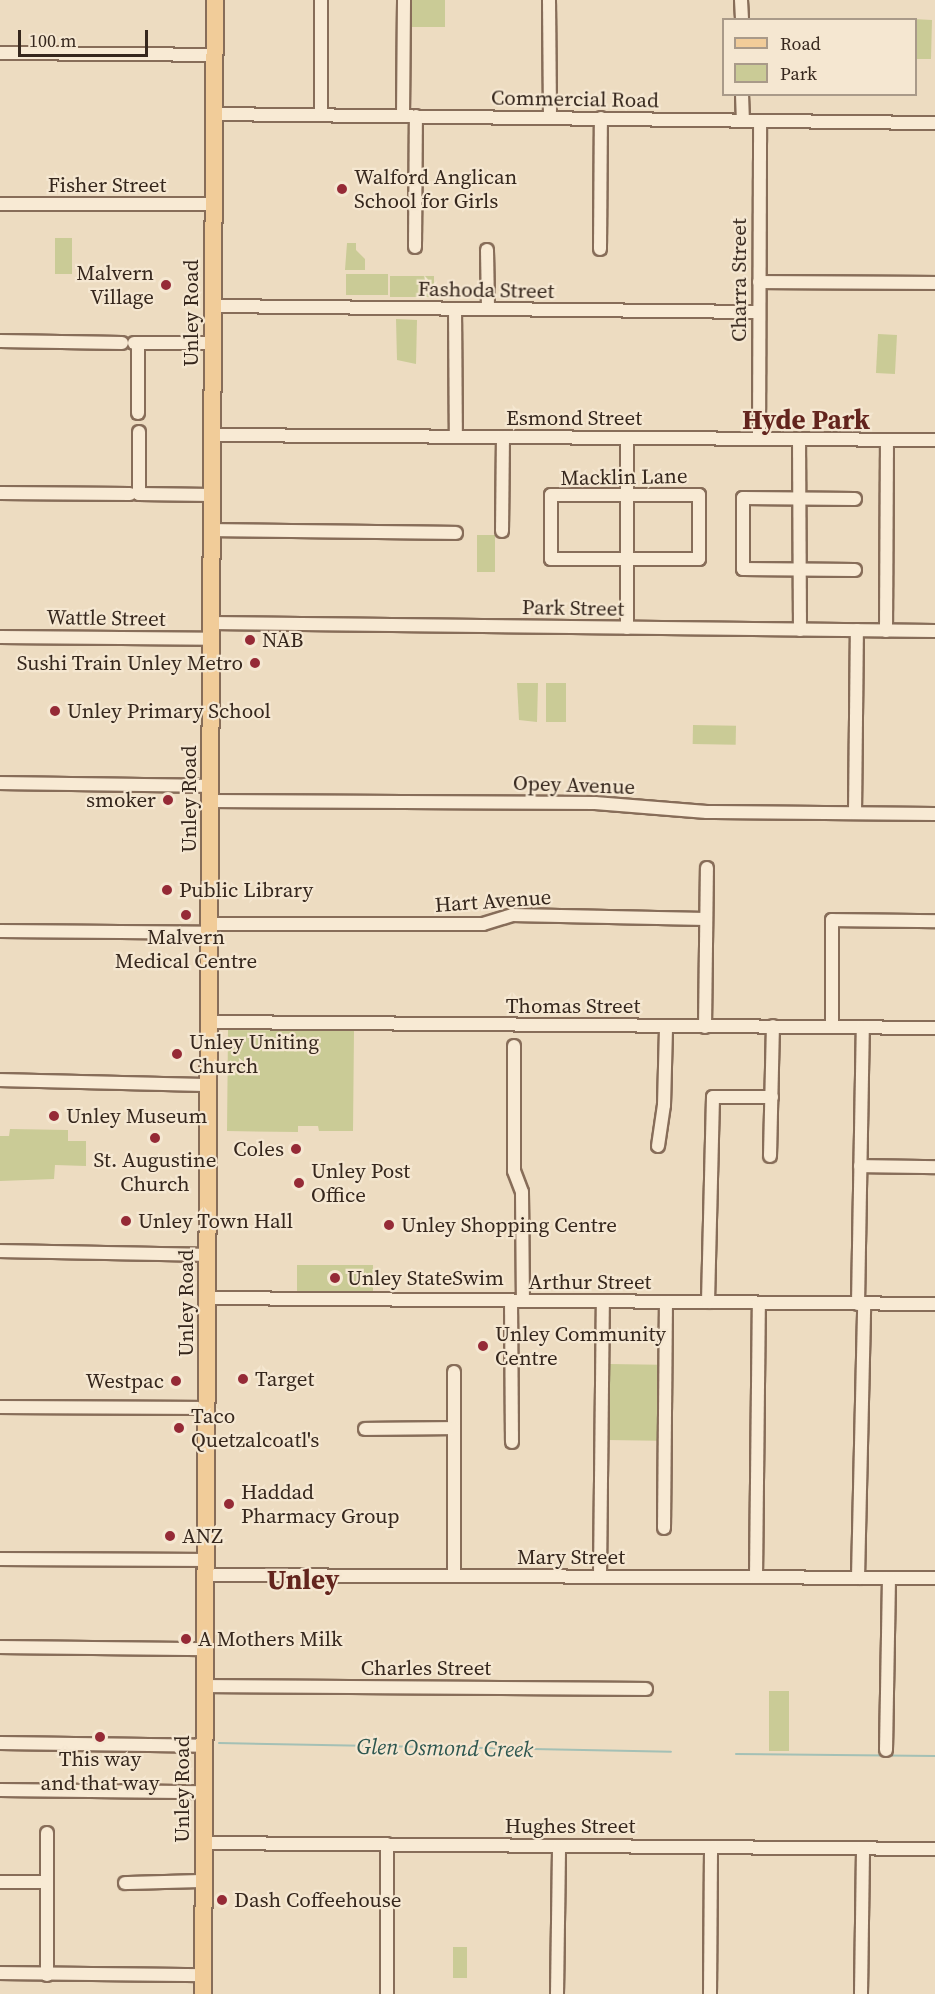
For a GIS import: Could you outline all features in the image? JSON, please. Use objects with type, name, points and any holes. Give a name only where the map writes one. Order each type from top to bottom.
[{"type":"main road","name":"Unley Road","points":[[203,1994],[215,0]]},
{"type":"street","points":[[321,0],[321,115]]},
{"type":"street","points":[[404,0],[415,247]]},
{"type":"street","points":[[549,0],[550,117]]},
{"type":"street","points":[[741,0],[742,18]]},
{"type":"street","points":[[0,53],[215,55]]},
{"type":"street","points":[[742,96],[743,122]]},
{"type":"street","name":"Commercial Road","points":[[214,114],[935,123]]},
{"type":"street","points":[[600,249],[601,118]]},
{"type":"street","name":"Charra Street","points":[[759,439],[760,122]]},
{"type":"street","name":"Fisher Street","points":[[0,204],[214,204]]},
{"type":"street","points":[[487,250],[488,309]]},
{"type":"street","points":[[759,282],[935,283]]},
{"type":"street","name":"Fashoda Street","points":[[213,306],[758,312]]},
{"type":"street","points":[[455,309],[456,437]]},
{"type":"street","points":[[0,341],[213,343]]},
{"type":"street","points":[[131,343],[138,413]]},
{"type":"street","points":[[134,494],[140,432]]},
{"type":"street","name":"Esmond Street","points":[[213,435],[935,440]]},
{"type":"street","points":[[502,531],[503,437]]},
{"type":"street","points":[[627,438],[627,628]]},
{"type":"street","points":[[799,439],[800,630]]},
{"type":"street","points":[[886,631],[887,440]]},
{"type":"street","points":[[0,493],[212,495]]},
{"type":"street","name":"Macklin Lane","points":[[551,495],[699,495],[699,559],[627,559],[551,559],[551,495]]},
{"type":"street","points":[[855,499],[743,498],[743,569],[855,570]]},
{"type":"street","points":[[212,530],[456,533]]},
{"type":"street","name":"Park Street","points":[[212,631],[627,628],[935,631]]},
{"type":"street","points":[[855,813],[857,630]]},
{"type":"street","name":"Wattle Street","points":[[0,637],[212,631]]},
{"type":"street","name":"Opey Avenue","points":[[0,783],[211,793],[596,803],[707,812],[935,814]]},
{"type":"street","points":[[705,1027],[706,868]]},
{"type":"street","name":"Hart Avenue","points":[[0,931],[483,924],[512,915],[706,919]]},
{"type":"street","points":[[832,1026],[832,920],[935,921]]},
{"type":"street","name":"Thomas Street","points":[[210,1022],[935,1028]]},
{"type":"street","points":[[770,1156],[773,1026]]},
{"type":"street","points":[[658,1146],[664,1105],[666,1027]]},
{"type":"street","points":[[858,1578],[863,1027]]},
{"type":"street","points":[[512,1442],[522,1192],[514,1171],[514,1046]]},
{"type":"street","points":[[0,1080],[209,1085]]},
{"type":"street","points":[[708,1302],[712,1097],[772,1097]]},
{"type":"street","points":[[860,1166],[935,1167]]},
{"type":"street","points":[[0,1251],[208,1255]]},
{"type":"street","name":"Arthur Street","points":[[208,1298],[935,1304]]},
{"type":"street","points":[[600,1576],[603,1301]]},
{"type":"street","points":[[664,1528],[666,1302]]},
{"type":"street","points":[[756,1577],[759,1303]]},
{"type":"street","points":[[454,1372],[454,1575]]},
{"type":"street","points":[[0,1407],[207,1408]]},
{"type":"street","points":[[365,1429],[454,1428]]},
{"type":"street","name":"Mary Street","points":[[0,1559],[454,1575],[935,1578]]},
{"type":"street","points":[[886,1750],[889,1578]]},
{"type":"street","points":[[0,1647],[206,1649]]},
{"type":"street","name":"Charles Street","points":[[205,1686],[646,1689]]},
{"type":"street","points":[[0,1743],[205,1746]]},
{"type":"street","points":[[0,1790],[204,1792]]},
{"type":"street","points":[[47,1833],[47,1975]]},
{"type":"street","name":"Hughes Street","points":[[204,1843],[935,1849]]},
{"type":"street","points":[[387,1844],[387,1994]]},
{"type":"street","points":[[557,1994],[559,1846]]},
{"type":"street","points":[[710,1994],[711,1847]]},
{"type":"street","points":[[861,1994],[863,1848]]},
{"type":"street","points":[[125,1883],[204,1881]]},
{"type":"street","points":[[0,1882],[47,1882]]},
{"type":"street","points":[[0,1973],[203,1975]]},
{"type":"green space","points":[[407,0],[445,0],[445,27],[407,27]]},
{"type":"green space","points":[[917,19],[932,20],[931,59],[917,59]]},
{"type":"green space","points":[[55,238],[72,238],[72,274],[55,274]]},
{"type":"green space","points":[[347,243],[356,243],[356,250],[365,259],[365,270],[345,270]]},
{"type":"green space","points":[[346,274],[388,274],[388,295],[346,295]]},
{"type":"green space","points":[[390,276],[434,276],[434,297],[390,297]]},
{"type":"green space","points":[[396,319],[417,320],[416,364],[397,360]]},
{"type":"green space","points":[[878,334],[897,335],[895,374],[876,373]]},
{"type":"green space","points":[[477,535],[495,535],[495,572],[477,572]]},
{"type":"green space","points":[[517,683],[538,683],[537,722],[519,720]]},
{"type":"green space","points":[[546,683],[566,683],[566,722],[546,722]]},
{"type":"green space","points":[[693,725],[736,726],[736,745],[693,744]]},
{"type":"green space","points":[[228,1030],[354,1031],[353,1131],[319,1131],[318,1126],[298,1126],[298,1132],[227,1131]]},
{"type":"green space","points":[[10,1129],[68,1130],[68,1141],[86,1141],[86,1166],[55,1165],[54,1179],[0,1181],[0,1136],[9,1136]]},
{"type":"green space","name":"Unley StateSwim","points":[[297,1265],[373,1265],[373,1291],[297,1291]]},
{"type":"green space","points":[[609,1364],[659,1365],[658,1441],[608,1440]]},
{"type":"green space","points":[[769,1691],[789,1691],[789,1751],[769,1751]]},
{"type":"green space","points":[[453,1947],[467,1947],[467,1978],[453,1978]]},
{"type":"waterway","name":"Glen Osmond Creek","points":[[219,1743],[671,1752]]},
{"type":"waterway","name":"Glen Osmond Creek","points":[[736,1754],[935,1756]]},
{"type":"place","name":"Walford Anglican School for Girls","points":[[342,189]]},
{"type":"place","name":"Malvern Village","points":[[166,285]]},
{"type":"place","name":"NAB","points":[[250,640]]},
{"type":"place","name":"Sushi Train Unley Metro","points":[[255,663]]},
{"type":"place","name":"Unley Primary School","points":[[55,711]]},
{"type":"place","name":"smoker","points":[[168,800]]},
{"type":"place","name":"Public Library","points":[[167,890]]},
{"type":"place","name":"Malvern Medical Centre","points":[[186,915]]},
{"type":"place","name":"Unley Uniting Church","points":[[177,1054]]},
{"type":"place","name":"Unley Museum","points":[[54,1116]]},
{"type":"place","name":"St. Augustine Church","points":[[155,1138]]},
{"type":"place","name":"Coles","points":[[296,1149]]},
{"type":"place","name":"Unley Post Office","points":[[299,1183]]},
{"type":"place","name":"Unley Town Hall","points":[[126,1221]]},
{"type":"place","name":"Unley Shopping Centre","points":[[389,1225]]},
{"type":"place","name":"Unley StateSwim","points":[[335,1278]]},
{"type":"place","name":"Unley Community Centre","points":[[483,1346]]},
{"type":"place","name":"Target","points":[[243,1379]]},
{"type":"place","name":"Westpac","points":[[176,1381]]},
{"type":"place","name":"Taco Quetzalcoatl's","points":[[179,1428]]},
{"type":"place","name":"Haddad Pharmacy Group","points":[[229,1504]]},
{"type":"place","name":"ANZ","points":[[170,1536]]},
{"type":"place","name":"A Mothers Milk","points":[[186,1639]]},
{"type":"place","name":"This way and that way","points":[[100,1737]]},
{"type":"place","name":"Dash Coffeehouse","points":[[222,1900]]},
{"type":"district","name":"Hyde Park","points":[[806,420]]},
{"type":"district","name":"Unley","points":[[303,1580]]}]
